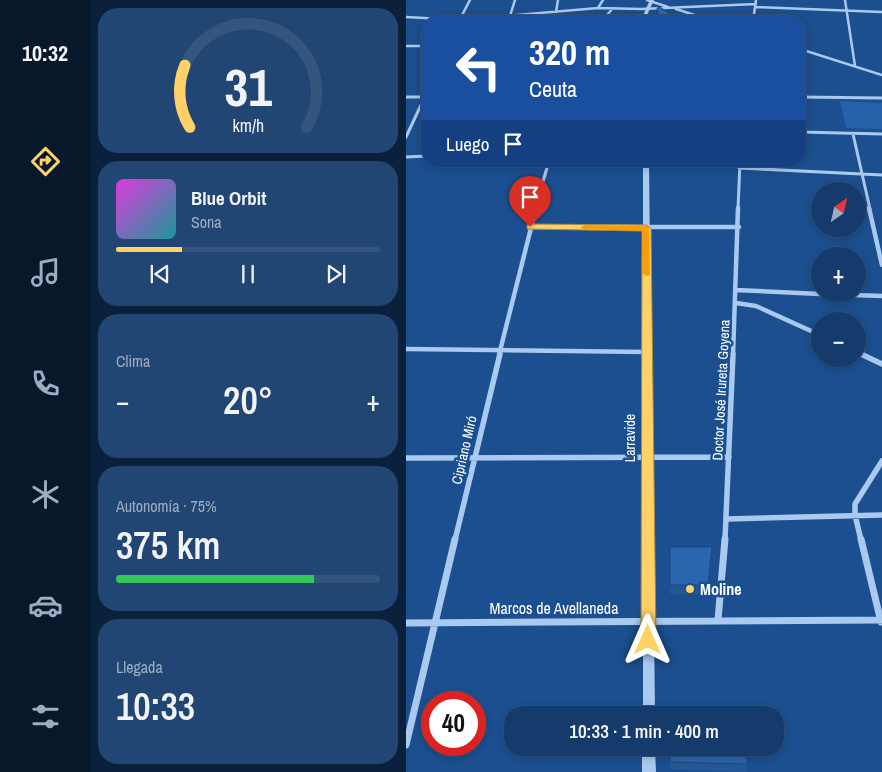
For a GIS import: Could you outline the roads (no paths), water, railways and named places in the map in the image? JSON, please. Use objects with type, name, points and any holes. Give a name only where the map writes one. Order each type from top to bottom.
[{"type":"street","points":[[463,15],[470,0]]},
{"type":"street","points":[[510,15],[516,0]]},
{"type":"street","points":[[556,12],[558,0]]},
{"type":"street","points":[[598,8],[603,0]]},
{"type":"street","points":[[646,15],[650,0],[694,15]]},
{"type":"street","points":[[754,15],[756,0]]},
{"type":"street","points":[[845,0],[855,66]]},
{"type":"street","points":[[522,15],[598,8],[647,9],[756,6],[882,12]]},
{"type":"street","points":[[607,15],[612,8]]},
{"type":"street","points":[[406,17],[421,18]]},
{"type":"street","points":[[406,46],[421,46]]},
{"type":"street","points":[[806,51],[882,75]]},
{"type":"street","points":[[406,97],[421,97]]},
{"type":"street","points":[[806,97],[882,98]]},
{"type":"street","points":[[406,137],[421,107]]},
{"type":"street","points":[[806,132],[882,134]]},
{"type":"street","points":[[853,134],[882,265]]},
{"type":"street","points":[[406,157],[421,156]]},
{"type":"street","name":"Cipriano Miró","points":[[406,745],[530,227],[547,167]]},
{"type":"street","name":"Larravide","points":[[646,167],[646,456],[649,706]]},
{"type":"street","points":[[739,168],[882,175]]},
{"type":"street","name":"Doctor José Irureta Goyena","points":[[718,620],[727,519],[739,227],[739,168]]},
{"type":"street","points":[[530,227],[739,227]]},
{"type":"street","points":[[736,290],[811,294]]},
{"type":"street","points":[[866,295],[882,296]]},
{"type":"street","points":[[736,303],[756,306],[811,331]]},
{"type":"street","points":[[406,349],[647,352]]},
{"type":"street","points":[[866,356],[882,364]]},
{"type":"street","points":[[406,458],[729,457]]},
{"type":"street","points":[[881,621],[855,515],[855,504],[882,461]]},
{"type":"street","points":[[727,519],[882,515]]},
{"type":"street","name":"Marcos de Avellaneda","points":[[406,623],[718,620],[881,621]]},
{"type":"street","points":[[649,756],[649,772]]},
{"type":"place","name":"Moline","points":[[690,589]]}]
